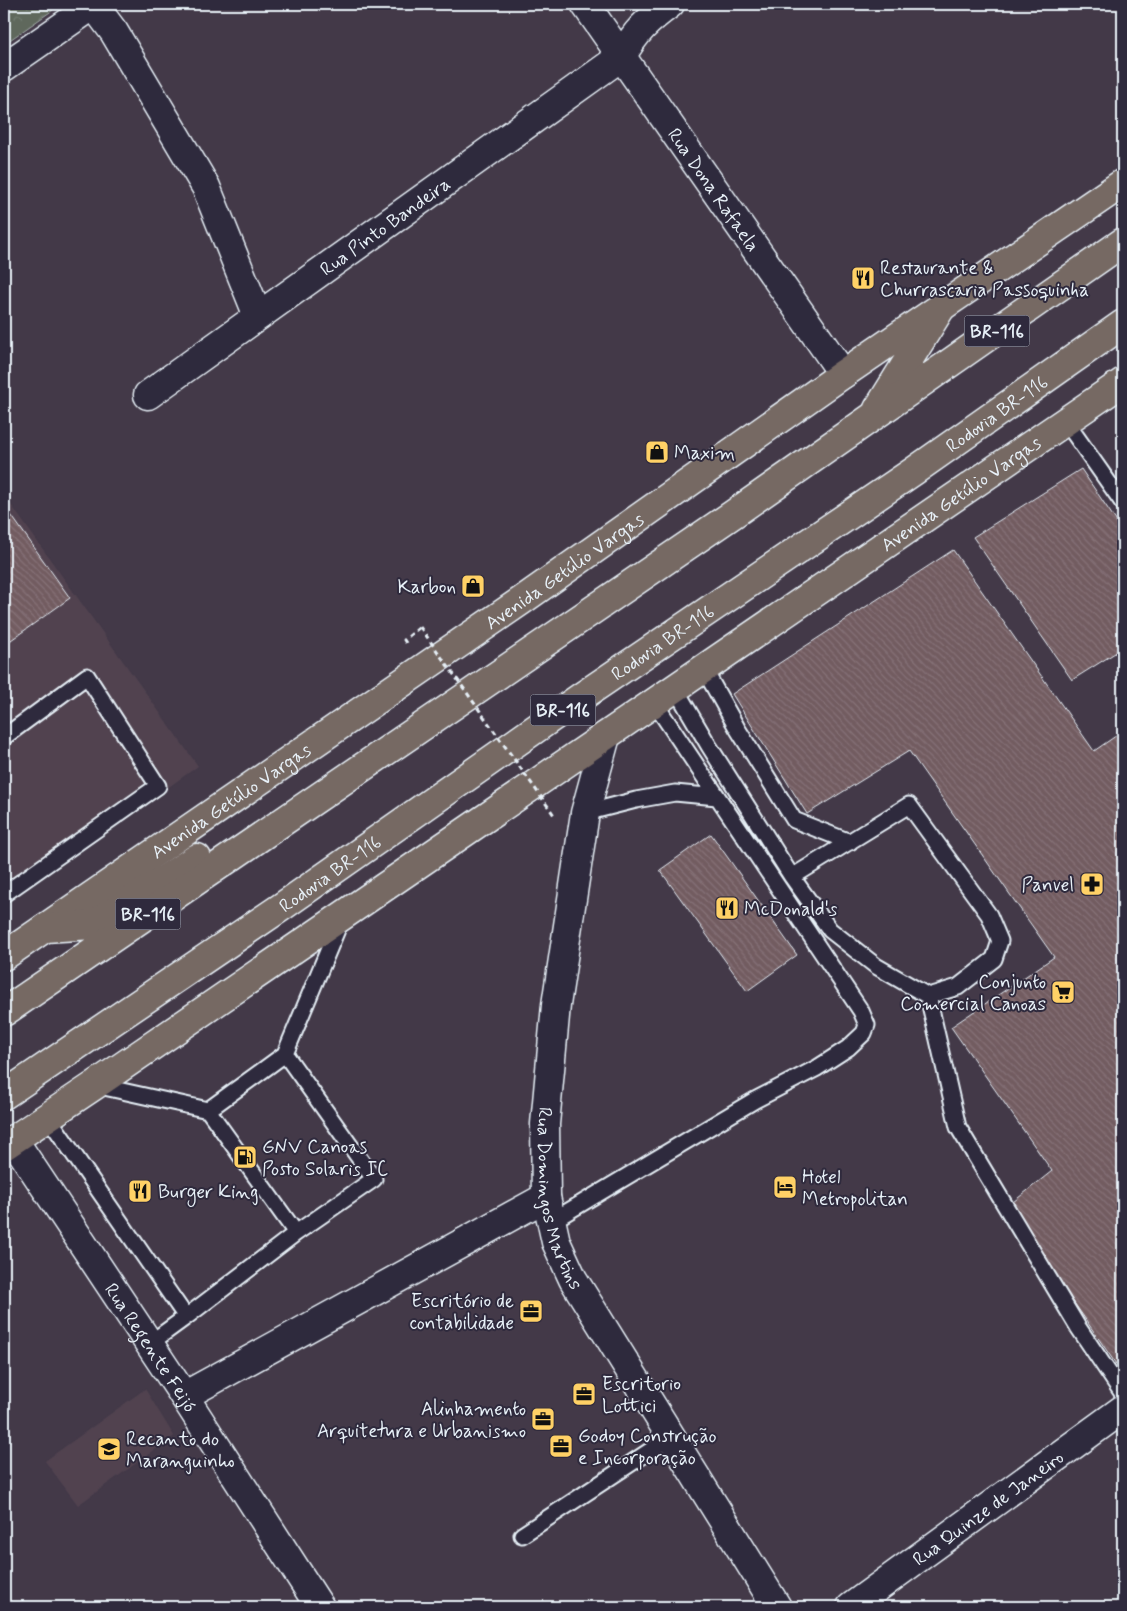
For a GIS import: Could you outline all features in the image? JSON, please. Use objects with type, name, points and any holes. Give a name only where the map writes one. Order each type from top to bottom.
[{"type":"main road","name":"Avenida Getúlio Vargas","points":[[4,956],[530,596],[843,374],[1123,182]]},
{"type":"main road","name":"BR-116","points":[[4,1012],[871,420],[1123,242]]},
{"type":"main road","name":"BR-116","points":[[871,420],[942,306]]},
{"type":"main road","name":"Rodovia BR-116","points":[[4,1095],[280,908],[581,697],[914,471],[1123,324]]},
{"type":"main road","name":"Avenida Getúlio Vargas","points":[[8,1143],[1123,382]]},
{"type":"main road","name":"BR-116","points":[[46,928],[93,926],[240,830],[291,817]]},
{"type":"street","points":[[4,67],[94,4],[114,32],[206,187],[258,316]]},
{"type":"street","name":"Rua Dona Rafaela","points":[[585,4],[843,374]]},
{"type":"street","points":[[622,56],[633,36],[670,4]]},
{"type":"street","name":"Rua Pinto Bandeira","points":[[148,395],[622,56]]},
{"type":"street","name":"Rua Domingos Martins","points":[[606,736],[585,813],[556,1005],[545,1124],[549,1209],[556,1242],[573,1279],[777,1607]]},
{"type":"street","name":"Rua Regente Feijó","points":[[8,1143],[184,1396],[320,1607]]},
{"type":"street","points":[[184,1396],[549,1209]]},
{"type":"street","name":"Rua Quinze de Janeiro","points":[[851,1607],[1123,1409]]},
{"type":"lane","points":[[1066,422],[1123,503]]},
{"type":"lane","points":[[704,669],[737,728],[794,820],[850,842]]},
{"type":"lane","points":[[4,737],[88,676],[158,786],[4,894]]},
{"type":"lane","points":[[549,1209],[816,1068],[848,1048],[864,1033],[867,1025],[861,1011],[736,822],[717,797],[665,695]]},
{"type":"lane","points":[[665,695],[709,746],[792,877],[830,930],[876,966],[928,996],[958,987],[994,959],[1000,941],[989,915],[909,805],[792,877]]},
{"type":"lane","points":[[585,813],[636,800],[675,793],[717,797]]},
{"type":"lane","points":[[208,1110],[285,1054],[342,916]]},
{"type":"lane","points":[[928,996],[958,1127],[1078,1326],[1123,1394]]},
{"type":"lane","points":[[149,1344],[296,1233],[374,1179],[285,1054]]},
{"type":"lane","points":[[95,1085],[208,1110],[296,1233]]},
{"type":"lane","points":[[48,1117],[186,1316]]},
{"type":"lane","points":[[522,1535],[671,1437]]},
{"type":"path","points":[[420,627],[554,814]]},
{"type":"shaded area","points":[[4,495],[198,766],[4,905]]},
{"type":"shaded area","name":"Recanto do Maranguinho","points":[[145,1389],[174,1436],[78,1505],[45,1461]]},
{"type":"green space","points":[[4,4],[49,4],[53,10],[4,44]]},
{"type":"building","points":[[1081,469],[1123,531],[1123,648],[1072,680],[973,537]]},
{"type":"building","points":[[4,505],[70,598],[4,645]]},
{"type":"building","name":"Conjunto Comercial Canoas","points":[[953,550],[1094,751],[1123,731],[1123,1367],[1120,1370],[1008,1206],[1052,1171],[951,1027],[1054,957],[909,751],[807,814],[732,694]]},
{"type":"building","points":[[711,834],[797,955],[747,991],[660,870]]},
{"type":"place","name":"Restaurante & Churrascaria Passoquinha","points":[[863,278]]},
{"type":"place","name":"Maxim","points":[[657,452]]},
{"type":"place","name":"Karbon","points":[[473,586]]},
{"type":"place","name":"Panvel","points":[[1092,884]]},
{"type":"place","name":"McDonald's","points":[[727,908]]},
{"type":"place","name":"Conjunto Comercial Canoas","points":[[1063,992]]},
{"type":"place","name":"GNV Canoas Posto Solaris IC","points":[[245,1157]]},
{"type":"place","name":"Hotel Metropolitan","points":[[785,1187]]},
{"type":"place","name":"Burger King","points":[[140,1191]]},
{"type":"place","name":"Escritório de contabilidade","points":[[531,1311]]},
{"type":"place","name":"Escritorio Lottici","points":[[584,1394]]},
{"type":"place","name":"Alinhamento Arquitetura e Urbanismo","points":[[543,1419]]},
{"type":"place","name":"Godoy Construção e Incorporação","points":[[561,1446]]},
{"type":"place","name":"Recanto do Maranguinho","points":[[109,1449]]}]
